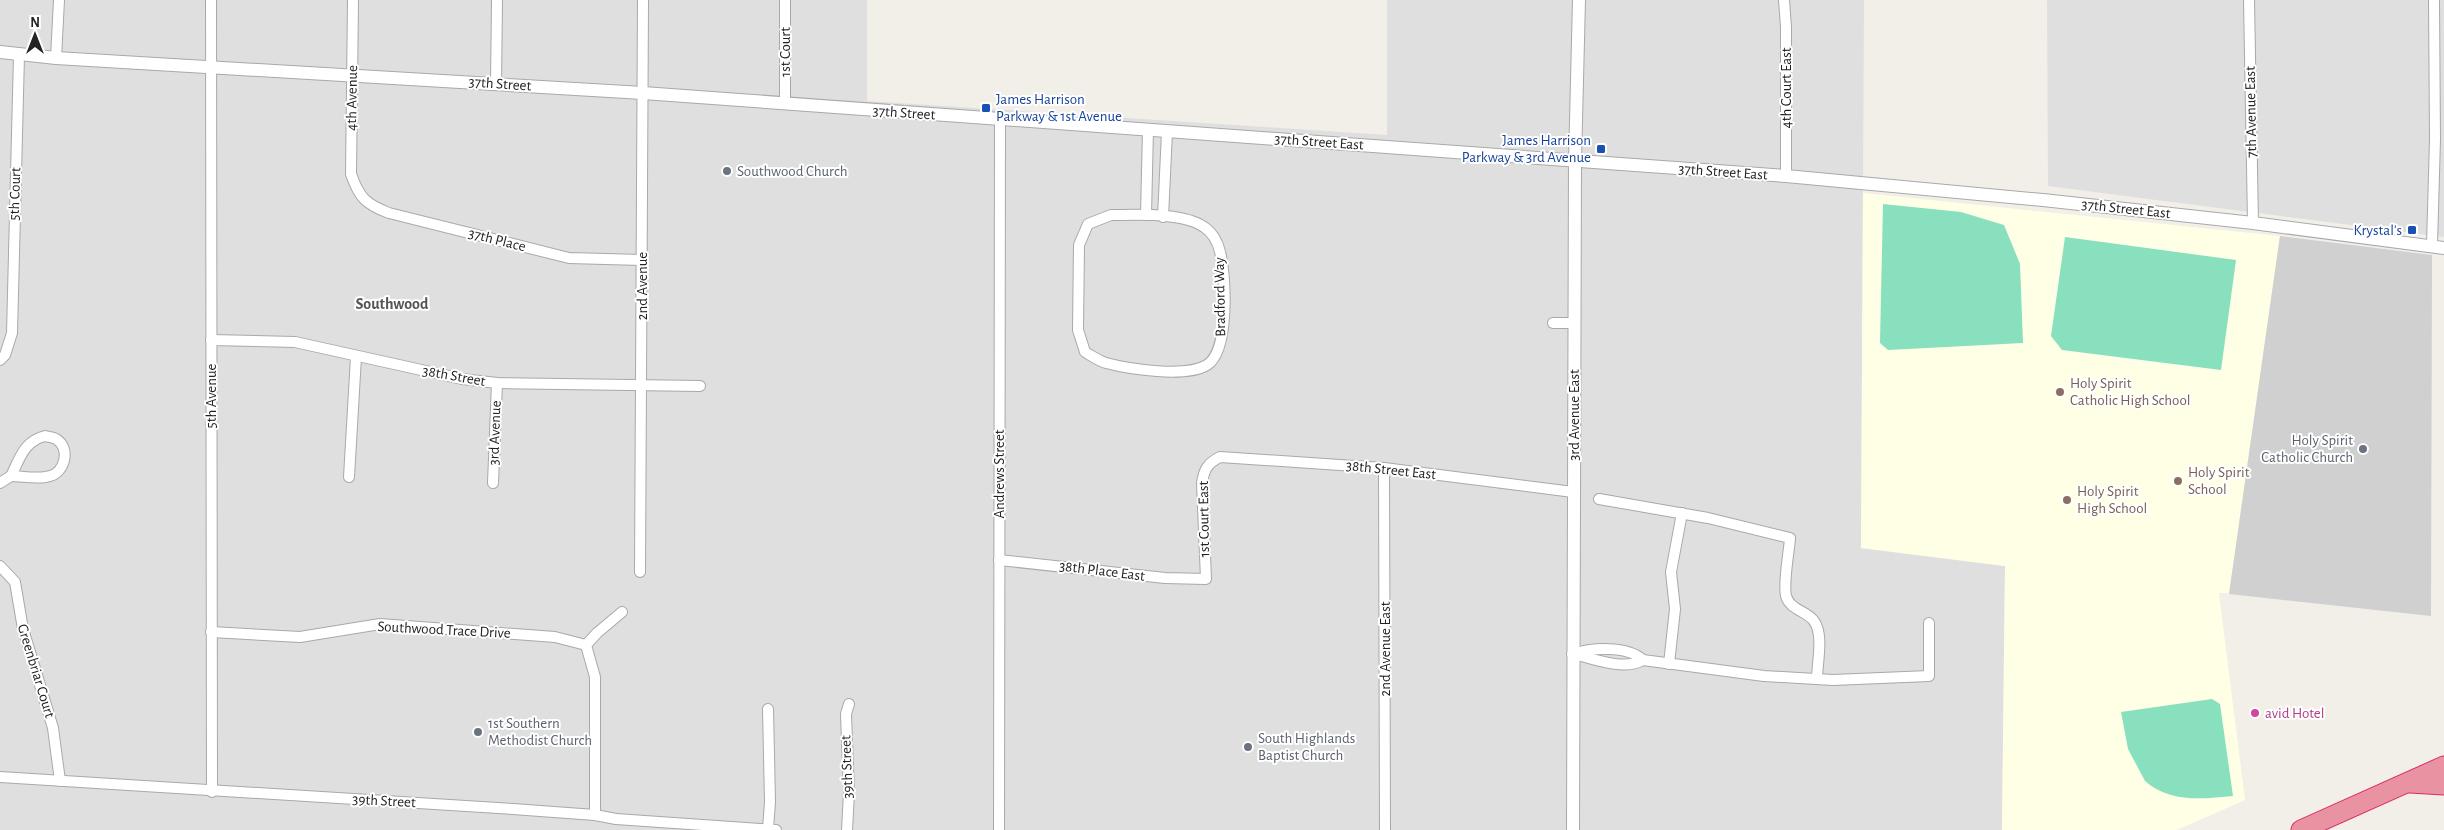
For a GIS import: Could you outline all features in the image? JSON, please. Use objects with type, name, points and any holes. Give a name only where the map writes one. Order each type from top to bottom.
[{"type":"highway","points":[[2301,830],[2444,766]]},
{"type":"highway","points":[[2406,783],[2444,785]]},
{"type":"street","points":[[56,58],[60,0]]},
{"type":"street","name":"5th Avenue","points":[[210,0],[212,792]]},
{"type":"street","name":"4th Avenue","points":[[353,0],[351,174],[358,194]]},
{"type":"street","points":[[496,0],[496,84]]},
{"type":"street","name":"2nd Avenue","points":[[640,572],[643,0]]},
{"type":"street","name":"1st Court","points":[[785,0],[785,104]]},
{"type":"street","name":"3rd Avenue East","points":[[1573,830],[1572,654],[1575,161],[1579,0]]},
{"type":"street","name":"4th Court East","points":[[1784,0],[1786,176]]},
{"type":"street","name":"7th Avenue East","points":[[2250,0],[2253,223]]},
{"type":"street","points":[[2434,0],[2438,246]]},
{"type":"street","name":"37th Street","points":[[0,52],[56,58],[643,93],[1000,119]]},
{"type":"street","name":"5th Court","points":[[0,360],[5,355],[12,333],[19,55]]},
{"type":"street","name":"37th Street East","points":[[1000,119],[1786,176],[2021,198],[2253,223],[2438,246]]},
{"type":"street","name":"Andrews Street","points":[[999,830],[1001,692],[999,560],[1000,119]]},
{"type":"street","points":[[1146,215],[1148,129]]},
{"type":"street","points":[[1164,217],[1167,132]]},
{"type":"street","name":"37th Place","points":[[358,194],[378,209],[389,213],[569,258],[642,260]]},
{"type":"street","name":"Bradford Way","points":[[1111,215],[1146,215],[1190,220],[1203,226],[1212,233],[1220,251],[1223,273],[1224,318],[1221,343],[1215,356],[1207,365],[1186,371],[1163,371],[1104,362],[1086,352],[1078,330],[1079,245],[1088,224],[1111,215]]},
{"type":"street","points":[[1552,323],[1574,323]]},
{"type":"street","name":"38th Street","points":[[211,340],[295,342],[462,379],[497,383],[700,386]]},
{"type":"street","points":[[349,477],[356,357]]},
{"type":"street","name":"3rd Avenue","points":[[493,483],[497,383]]},
{"type":"street","points":[[0,483],[11,476],[25,449],[33,439],[45,436],[57,439],[64,449],[65,460],[60,470],[51,476],[11,476]]},
{"type":"street","name":"38th Street East","points":[[1210,462],[1220,457],[1231,457],[1384,468],[1573,492]]},
{"type":"street","name":"1st Court East","points":[[1206,579],[1202,483],[1204,472],[1210,462]]},
{"type":"street","name":"2nd Avenue East","points":[[1384,468],[1385,830]]},
{"type":"street","points":[[1599,499],[1682,513],[1790,538],[1786,597],[1793,606],[1813,620],[1816,625],[1818,639],[1817,679]]},
{"type":"street","points":[[1670,664],[1675,609],[1671,572],[1682,513]]},
{"type":"street","name":"38th Place East","points":[[999,560],[1165,578],[1206,579]]},
{"type":"street","name":"Greenbriar Court","points":[[0,566],[15,582],[22,629],[53,728],[60,781]]},
{"type":"street","points":[[595,815],[595,676],[586,646],[597,632],[622,612]]},
{"type":"street","points":[[1572,654],[1590,648],[1605,649],[1638,655],[1643,660],[1764,676],[1817,679],[1892,679],[1929,676],[1929,623]]},
{"type":"street","name":"Southwood Trace Drive","points":[[211,632],[300,637],[380,624],[555,636],[586,646]]},
{"type":"street","name":"39th Street","points":[[847,830],[849,794],[846,714],[849,704]]},
{"type":"street","name":"39th Street","points":[[0,777],[595,815],[616,819],[772,830],[768,709]]},
{"type":"shaded area","points":[[0,0],[867,0],[867,101],[1387,135],[1387,0],[1864,0],[1861,548],[2005,566],[2002,830],[0,830]]},
{"type":"shaded area","points":[[2047,0],[2444,0],[2444,237],[2048,186]]},
{"type":"shaded area","name":"Holy Spirit Catholic High School","points":[[1863,193],[2280,236],[2229,593],[2219,593],[2245,800],[2177,830],[2002,830],[2005,566],[1861,548]]},
{"type":"shaded area","points":[[2280,236],[2432,255],[2431,616],[2229,594]]},
{"type":"green space","points":[[1883,204],[1961,212],[2004,225],[2020,264],[2023,343],[1888,350],[1880,343]]},
{"type":"green space","points":[[2065,237],[2236,260],[2221,370],[2062,350],[2051,336]]},
{"type":"green space","points":[[2212,699],[2220,704],[2233,796],[2187,798],[2165,793],[2145,781],[2128,749],[2121,712]]},
{"type":"place","name":"James Harrison Parkway & 1st Avenue","points":[[986,108]]},
{"type":"place","name":"James Harrison Parkway & 3rd Avenue","points":[[1601,149]]},
{"type":"place","name":"Southwood Church","points":[[727,171]]},
{"type":"place","name":"Krystal's","points":[[2412,230]]},
{"type":"place","name":"Holy Spirit Catholic High School","points":[[2060,392]]},
{"type":"place","name":"Holy Spirit Catholic Church","points":[[2363,449]]},
{"type":"place","name":"Holy Spirit School","points":[[2178,481]]},
{"type":"place","name":"Holy Spirit High School","points":[[2067,500]]},
{"type":"place","name":"avid Hotel","points":[[2255,713]]},
{"type":"place","name":"1st Southern Methodist Church","points":[[478,732]]},
{"type":"place","name":"South Highlands Baptist Church","points":[[1248,747]]},
{"type":"district","name":"Southwood","points":[[392,304]]}]
